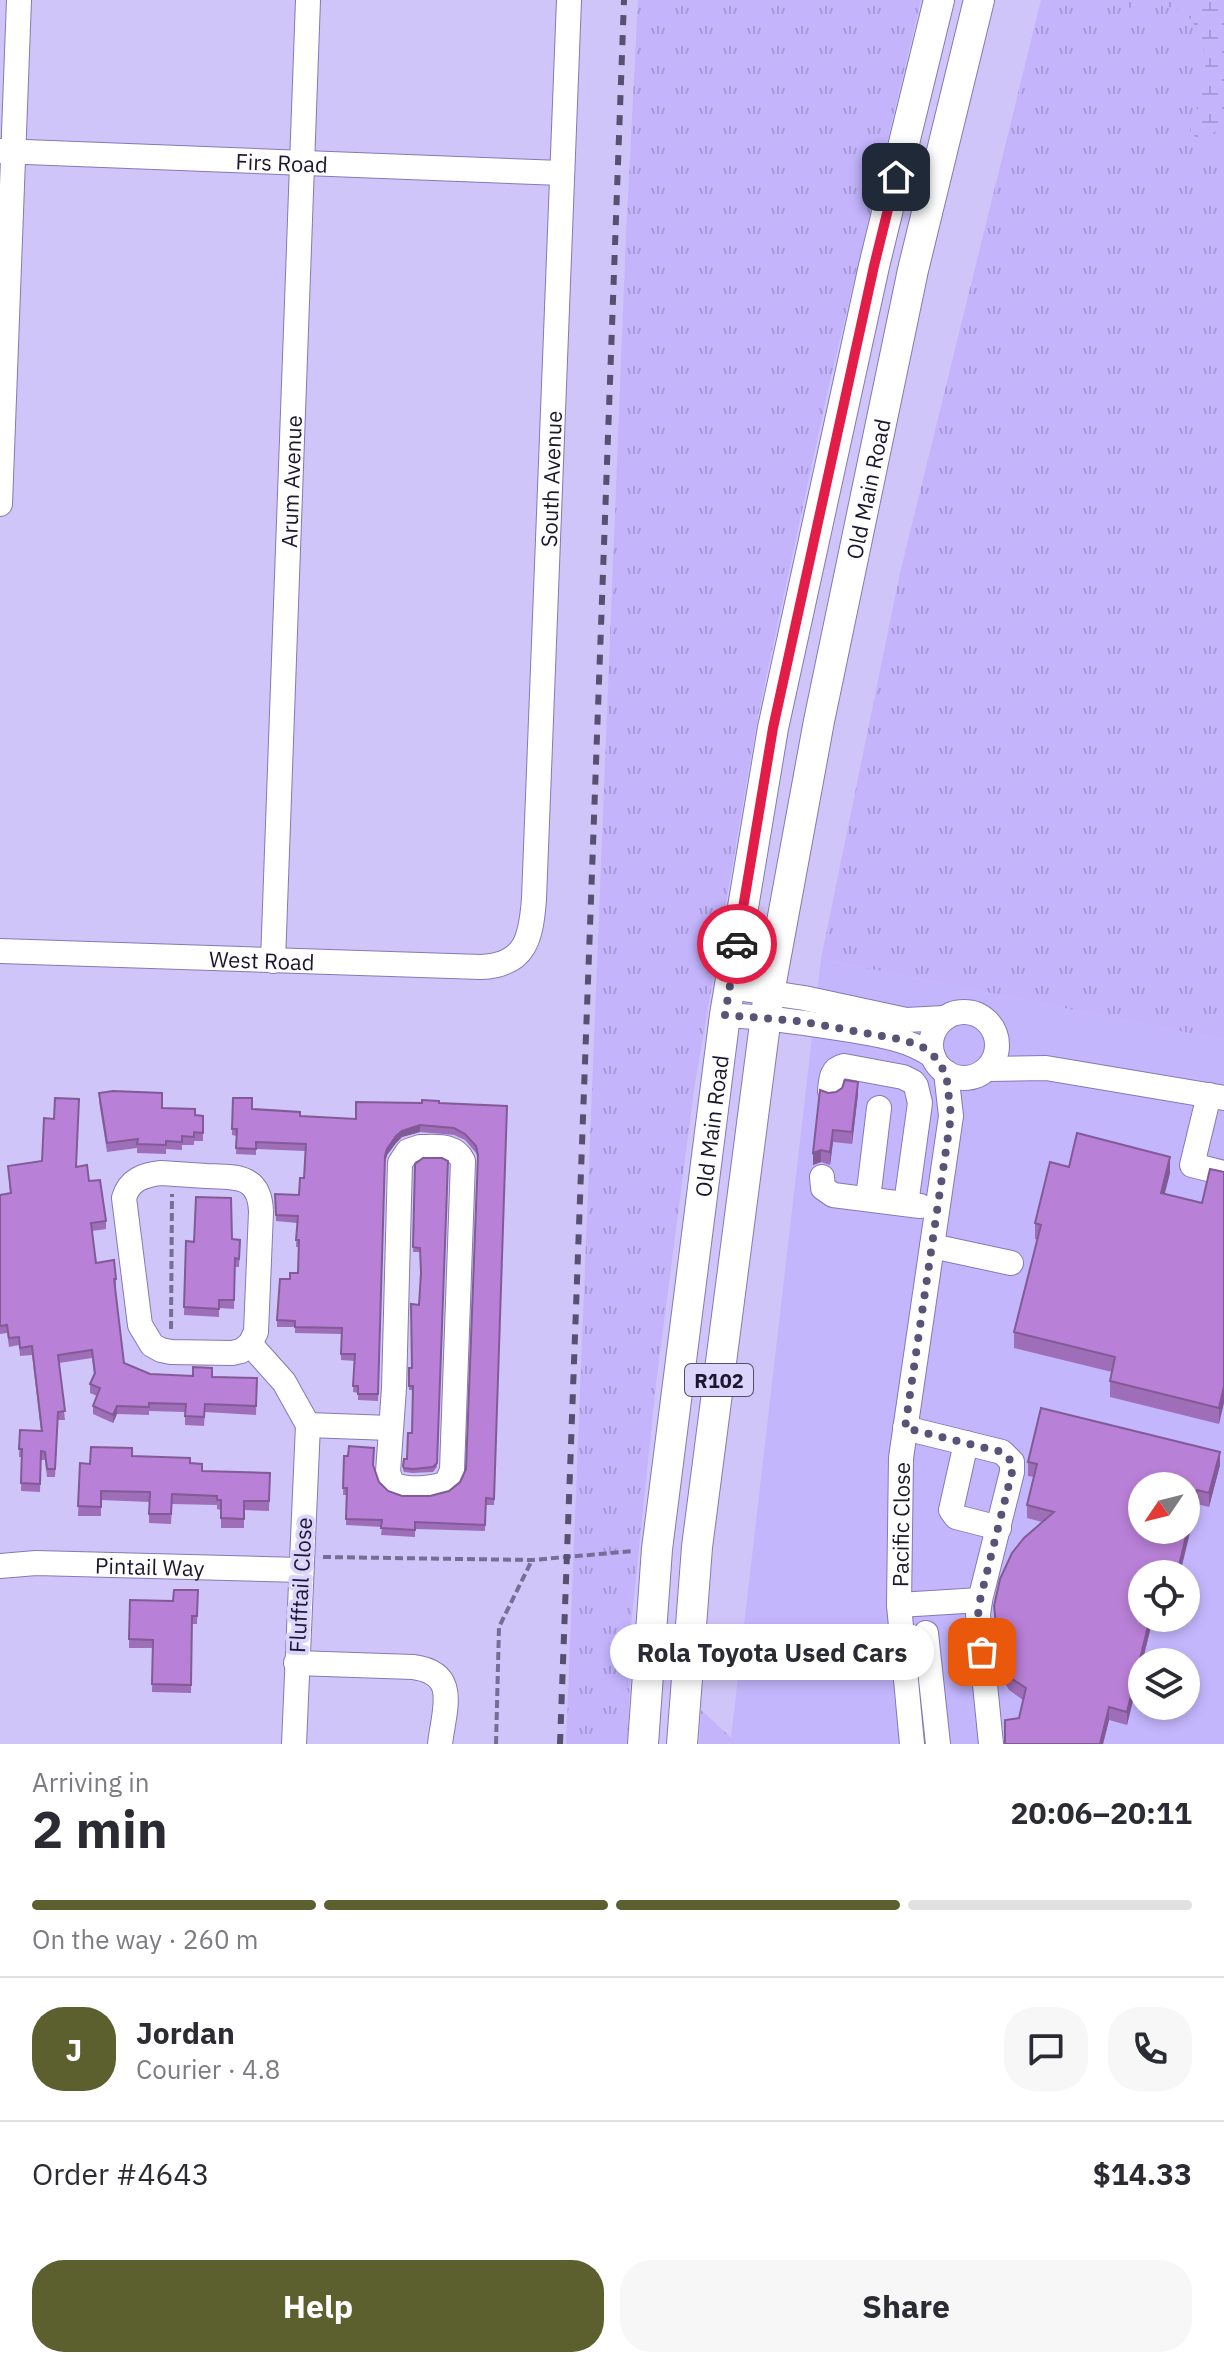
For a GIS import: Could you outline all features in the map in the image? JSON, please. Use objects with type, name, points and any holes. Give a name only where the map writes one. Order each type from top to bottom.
[{"type":"main road","name":"Old Main Road","points":[[643,1744],[657,1549],[728,1001],[773,728],[874,266],[939,0]]},
{"type":"main road","name":"Old Main Road","points":[[682,1744],[697,1547],[767,1005],[819,721],[913,270],[979,0]]},
{"type":"street","points":[[0,504],[6,152],[19,0]]},
{"type":"street","name":"Arum Avenue","points":[[273,961],[308,0]]},
{"type":"street","name":"South Avenue","points":[[518,954],[531,931],[534,899],[569,0]]},
{"type":"street","name":"Firs Road","points":[[6,152],[562,173]]},
{"type":"street","name":"West Road","points":[[0,951],[481,967],[497,966],[518,954]]},
{"type":"street","points":[[767,1005],[804,998],[906,1020],[945,1018],[961,1012],[978,1015],[992,1026],[996,1036],[996,1054],[951,1116]]},
{"type":"street","points":[[728,1001],[767,1005],[912,1043],[961,1078],[981,1073],[1046,1068],[1217,1096],[1192,1165],[1224,1173]]},
{"type":"street","points":[[945,1018],[934,1032],[932,1044],[940,1064],[951,1116]]},
{"type":"street","points":[[996,1036],[1046,1068]]},
{"type":"street","points":[[830,1091],[832,1074],[844,1066],[903,1077],[913,1082],[920,1103],[906,1204]]},
{"type":"street","points":[[868,1199],[879,1108]]},
{"type":"street","name":"Pacific Close","points":[[912,1744],[899,1605],[901,1458],[951,1116]]},
{"type":"street","points":[[412,1148],[451,1149],[460,1155],[463,1168],[452,1470],[447,1482],[435,1487],[394,1484],[388,1472],[390,1428],[394,1388],[400,1163],[412,1148]]},
{"type":"street","points":[[148,1174],[172,1174],[239,1177],[254,1187],[259,1196],[256,1332],[250,1344],[241,1351],[222,1354],[161,1350],[152,1345],[140,1325],[124,1198],[126,1190],[139,1178],[148,1174]]},
{"type":"street","points":[[822,1177],[823,1188],[829,1194],[938,1209]]},
{"type":"street","points":[[932,1246],[1011,1263]]},
{"type":"street","points":[[250,1344],[284,1382],[308,1425],[390,1428]]},
{"type":"street","name":"Flufftail Close","points":[[294,1744],[308,1425]]},
{"type":"street","points":[[905,1428],[1002,1452],[1012,1462],[978,1615],[991,1744]]},
{"type":"street","points":[[966,1443],[951,1510],[956,1517],[999,1528]]},
{"type":"street","name":"Pintail Way","points":[[0,1566],[36,1563],[301,1563]]},
{"type":"street","points":[[899,1605],[980,1600]]},
{"type":"street","points":[[926,1633],[938,1744]]},
{"type":"street","points":[[296,1663],[413,1667],[436,1673],[445,1690],[440,1744]]},
{"type":"path","points":[[171,1352],[172,1174]]},
{"type":"path","points":[[301,1563],[532,1560],[657,1549]]},
{"type":"path","points":[[496,1744],[499,1627],[532,1560]]},
{"type":"shaded area","points":[[821,959],[1224,1040],[1224,1744],[738,1744],[731,1738]]},
{"type":"green space","points":[[638,0],[921,0],[827,394],[758,716],[694,1090],[656,1384],[631,1626],[628,1744],[566,1744],[626,235]]},
{"type":"green space","points":[[1041,0],[1224,0],[1224,1040],[821,959],[900,573]]},
{"type":"green space","points":[[1113,0],[1224,0],[1224,126],[1198,140],[1190,131],[1202,92],[1205,64],[1203,46],[1190,18],[1173,8],[1131,8]]},
{"type":"green space","points":[[701,1710],[738,1744],[699,1744]]},
{"type":"building","points":[[845,1080],[858,1082],[852,1132],[833,1130],[830,1152],[821,1150],[813,1153],[820,1090],[836,1092]]},
{"type":"building","points":[[99,1093],[162,1093],[162,1108],[195,1109],[195,1115],[203,1116],[203,1133],[194,1132],[194,1137],[182,1136],[182,1142],[166,1141],[166,1145],[137,1144],[138,1139],[107,1143]]},
{"type":"building","points":[[55,1098],[79,1099],[76,1167],[87,1165],[89,1181],[100,1180],[106,1221],[91,1223],[96,1263],[114,1260],[124,1363],[150,1374],[193,1376],[193,1367],[212,1368],[212,1377],[257,1378],[256,1406],[205,1404],[204,1417],[185,1416],[186,1404],[149,1403],[149,1407],[117,1406],[113,1415],[93,1406],[100,1388],[90,1384],[95,1373],[92,1350],[58,1355],[65,1411],[58,1412],[55,1469],[47,1469],[45,1452],[41,1451],[40,1484],[21,1483],[20,1430],[42,1431],[32,1346],[20,1348],[19,1337],[9,1338],[7,1325],[0,1326],[0,1195],[11,1193],[8,1166],[42,1161],[44,1118],[54,1119]]},
{"type":"building","points":[[233,1098],[252,1098],[252,1109],[356,1119],[356,1102],[422,1103],[422,1100],[507,1106],[494,1499],[486,1498],[485,1525],[415,1522],[415,1530],[381,1528],[382,1520],[346,1519],[347,1488],[343,1488],[344,1456],[348,1456],[349,1446],[374,1448],[373,1465],[379,1482],[388,1491],[402,1496],[430,1496],[449,1491],[460,1482],[466,1469],[476,1146],[454,1128],[420,1125],[402,1131],[387,1149],[378,1394],[358,1394],[358,1386],[353,1386],[355,1354],[341,1354],[342,1328],[295,1327],[295,1321],[277,1320],[280,1279],[290,1279],[290,1273],[298,1273],[299,1240],[296,1240],[298,1216],[276,1215],[275,1194],[299,1195],[300,1178],[304,1178],[306,1144],[256,1142],[256,1149],[236,1148],[237,1129],[232,1129]]},
{"type":"building","points":[[1077,1133],[1170,1157],[1161,1193],[1202,1203],[1210,1169],[1224,1172],[1224,1386],[1219,1408],[1110,1381],[1115,1357],[1014,1332],[1041,1225],[1035,1223],[1050,1162],[1069,1167]]},
{"type":"building","points":[[423,1158],[448,1161],[437,1463],[433,1467],[413,1469],[403,1466],[404,1459],[407,1459],[408,1433],[412,1433],[413,1386],[409,1386],[409,1368],[412,1368],[411,1304],[419,1305],[421,1273],[420,1248],[413,1247],[415,1164]]},
{"type":"building","points":[[196,1197],[231,1198],[232,1239],[240,1240],[239,1259],[235,1258],[234,1300],[219,1300],[219,1309],[184,1307],[186,1241],[194,1242]]},
{"type":"building","points":[[1041,1408],[1220,1452],[1209,1493],[1200,1491],[1200,1472],[1128,1472],[1128,1544],[1184,1544],[1180,1560],[1128,1560],[1128,1632],[1147,1632],[1143,1648],[1128,1648],[1127,1712],[1109,1707],[1100,1744],[1005,1744],[1005,1720],[1019,1718],[1026,1688],[1009,1677],[1000,1662],[994,1606],[1000,1579],[1012,1553],[1054,1512],[1027,1505],[1037,1464],[1028,1462]]},
{"type":"building","points":[[91,1447],[132,1448],[132,1456],[190,1458],[190,1463],[202,1464],[202,1471],[270,1473],[269,1501],[244,1501],[244,1519],[221,1518],[221,1500],[217,1500],[217,1496],[172,1494],[171,1514],[149,1514],[150,1492],[101,1491],[101,1507],[78,1506],[80,1463],[90,1464]]},
{"type":"building","points":[[174,1590],[198,1590],[197,1616],[192,1616],[191,1685],[152,1684],[153,1640],[129,1639],[130,1600],[173,1601]]},
{"type":"railway","points":[[560,1744],[624,0]]},
{"type":"way so far","points":[[737,944],[725,1015],[798,1021],[899,1039],[922,1048],[946,1072],[951,1116],[905,1428],[1002,1452],[1012,1462],[980,1600],[978,1615],[982,1652]]},
{"type":"place","name":"Rola Toyota Used Cars","points":[[982,1652]]},
{"type":"route","points":[[737,944],[773,728],[896,177]]}]
